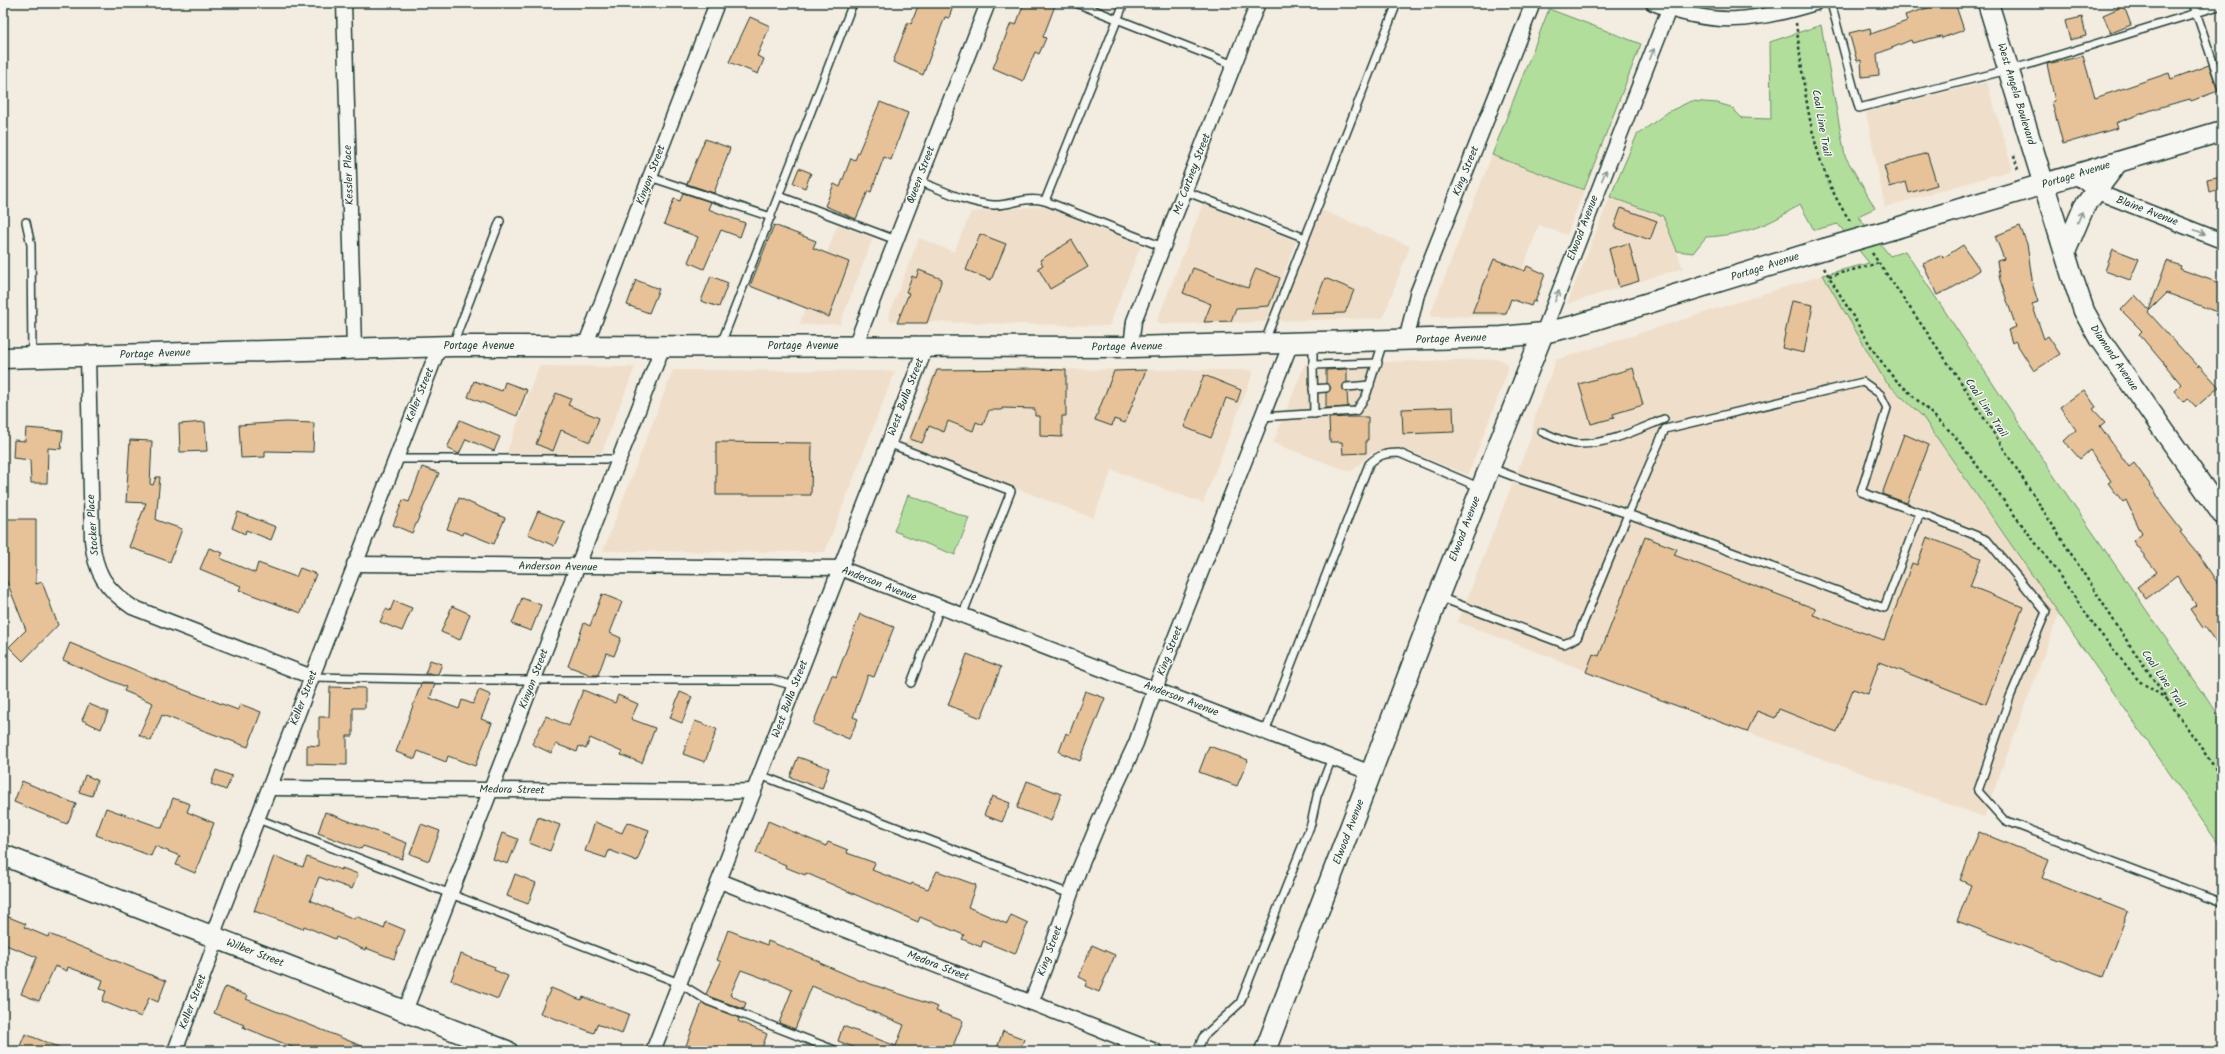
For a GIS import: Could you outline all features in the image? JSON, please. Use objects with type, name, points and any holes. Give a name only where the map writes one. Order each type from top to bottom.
[{"type":"main road","name":"West Angela Boulevard","points":[[1988,3],[2044,185]]},
{"type":"main road","name":"Portage Avenue","points":[[3,358],[446,346],[1131,347],[1406,341],[1502,337],[1544,333],[1643,306],[1821,250],[2076,176],[2117,162],[2222,131]]},
{"type":"main road","points":[[2065,252],[2084,207],[2117,162]]},
{"type":"main road","name":"Diamond Avenue","points":[[2044,185],[2084,311],[2099,338],[2222,514]]},
{"type":"main road","name":"Elwood Avenue","points":[[1265,1051],[1438,597],[1544,333]]},
{"type":"main road","name":"Wilber Street","points":[[3,855],[508,1051]]},
{"type":"street","name":"Kessler Place","points":[[344,3],[354,348]]},
{"type":"street","name":"Kinyon Street","points":[[585,346],[718,3]]},
{"type":"street","name":"Queen Street","points":[[855,346],[988,3]]},
{"type":"street","name":"Mc Cartney Street","points":[[1131,347],[1134,321],[1258,3]]},
{"type":"street","name":"King Street","points":[[1406,341],[1417,294],[1532,3]]},
{"type":"street","points":[[1653,3],[1685,14],[1730,20],[1770,16],[1795,16],[1815,3]]},
{"type":"street","name":"Elwood Avenue","points":[[1544,333],[1669,9]]},
{"type":"street","name":"Blaine Avenue","points":[[2076,176],[2095,191],[2222,241]]},
{"type":"street","name":"King Street","points":[[1031,1002],[1048,961],[1070,894],[1099,822],[1136,743],[1155,689],[1290,343]]},
{"type":"street","name":"Keller Street","points":[[174,1051],[213,949],[216,926],[270,788],[394,459],[446,346]]},
{"type":"street","name":"Kinyon Street","points":[[405,1011],[663,346]]},
{"type":"street","name":"West Bulla Street","points":[[653,1051],[926,346]]},
{"type":"street","name":"Stocker Place","points":[[88,356],[92,540],[94,559],[107,586],[119,598],[132,607],[312,677]]},
{"type":"street","name":"Anderson Avenue","points":[[354,564],[840,568],[940,608],[1155,689],[1371,773]]},
{"type":"street","name":"Medora Street","points":[[270,788],[714,792],[754,791]]},
{"type":"street","name":"Medora Street","points":[[720,881],[1031,1002],[1133,1047],[1155,1051]]},
{"type":"lane","points":[[721,346],[853,3]]},
{"type":"lane","points":[[1076,3],[1234,65]]},
{"type":"lane","points":[[1045,201],[1124,3]]},
{"type":"lane","points":[[1264,344],[1304,238],[1397,3]]},
{"type":"lane","points":[[1831,3],[1859,108],[2009,69],[2222,5]]},
{"type":"lane","points":[[2193,3],[2222,88]]},
{"type":"lane","points":[[650,177],[770,217]]},
{"type":"lane","points":[[918,181],[978,203],[995,205],[1031,198],[1045,201],[1163,247]]},
{"type":"lane","points":[[1185,191],[1304,238]]},
{"type":"lane","points":[[779,196],[896,240]]},
{"type":"lane","points":[[446,346],[500,221]]},
{"type":"lane","points":[[26,222],[31,244],[32,358]]},
{"type":"lane","points":[[1261,417],[1356,411],[1370,385],[1384,341]]},
{"type":"lane","points":[[1313,342],[1314,414]]},
{"type":"lane","points":[[1313,365],[1378,363]]},
{"type":"lane","points":[[1438,597],[1564,644],[1577,638],[1665,429],[1863,382],[1880,394],[1887,408],[1861,492],[1920,513],[1987,540],[2046,612],[2010,697],[1978,790],[2004,820],[2222,903]]},
{"type":"lane","points":[[1347,387],[1370,385]]},
{"type":"lane","points":[[1313,389],[1326,388]]},
{"type":"lane","points":[[1542,432],[1576,444],[1598,442],[1621,436],[1664,419]]},
{"type":"lane","points":[[888,443],[1012,491],[962,616]]},
{"type":"lane","points":[[1265,732],[1369,464],[1377,456],[1388,453],[1399,454],[1481,488]]},
{"type":"lane","points":[[394,459],[620,459]]},
{"type":"lane","points":[[1490,467],[1523,480],[1628,514],[1884,608],[1920,513]]},
{"type":"lane","points":[[911,683],[940,608]]},
{"type":"lane","points":[[312,677],[330,679],[773,680],[795,686]]},
{"type":"lane","points":[[1197,1051],[1203,1037],[1240,1003],[1309,830],[1317,796],[1332,758]]},
{"type":"lane","points":[[760,775],[1070,894]]},
{"type":"lane","points":[[258,819],[679,983],[708,1001],[837,1051]]},
{"type":"path","name":"Coal Line Trail","points":[[1795,16],[1819,160],[1834,196],[1852,224]]},
{"type":"path","name":"Coal Line Trail","points":[[1868,247],[1958,379],[2125,638],[2222,778]]},
{"type":"path","points":[[1821,250],[1829,276],[1874,353],[1893,377],[1954,435],[2050,562],[2096,628],[2139,681],[2168,700]]},
{"type":"path","points":[[1829,276],[1879,263]]},
{"type":"shaded area","points":[[1987,82],[2012,167],[2009,171],[1885,207],[1866,112]]},
{"type":"shaded area","points":[[1492,155],[1584,190],[1567,235],[1539,225],[1506,316],[1432,317],[1430,315]]},
{"type":"shaded area","points":[[1610,197],[1663,216],[1683,268],[1567,304]]},
{"type":"shaded area","points":[[1203,204],[1296,241],[1266,322],[1160,324],[1157,321]]},
{"type":"shaded area","points":[[1044,206],[1141,245],[1109,326],[890,321],[889,315],[919,238],[954,252],[971,212]]},
{"type":"shaded area","points":[[1321,210],[1410,246],[1383,318],[1278,321]]},
{"type":"shaded area","points":[[838,224],[873,238],[840,324],[799,325]]},
{"type":"shaded area","points":[[1823,275],[1885,381],[1922,416],[2059,614],[1984,817],[1747,732],[1458,622],[1530,439],[1536,412],[1556,360]]},
{"type":"shaded area","points":[[1499,359],[1506,363],[1508,371],[1468,475],[1401,448],[1390,448],[1371,453],[1351,472],[1273,443],[1305,364]]},
{"type":"shaded area","points":[[539,366],[635,367],[601,454],[506,454]]},
{"type":"shaded area","points":[[935,369],[1250,370],[1253,373],[1203,503],[1112,470],[1093,518],[905,445]]},
{"type":"shaded area","points":[[673,370],[895,371],[825,552],[603,551]]},
{"type":"green space","points":[[1549,9],[1641,44],[1584,190],[1492,155]]},
{"type":"green space","points":[[1821,25],[1845,156],[1875,208],[1858,216],[1890,256],[1905,251],[2056,479],[2222,720],[2222,849],[1922,416],[1885,381],[1823,275],[1869,263],[1838,224],[1814,230],[1800,204],[1778,218],[1756,228],[1732,234],[1706,237],[1693,253],[1677,251],[1663,216],[1610,197],[1637,135],[1668,112],[1691,101],[1717,103],[1731,107],[1742,118],[1771,119],[1770,42]]},
{"type":"green space","points":[[908,495],[969,518],[955,555],[894,531]]},
{"type":"building","points":[[913,3],[954,3],[949,18],[945,17],[923,75],[893,62],[908,22],[911,24],[918,6]]},
{"type":"building","points":[[1024,3],[1056,3],[1043,37],[1046,38],[1039,54],[1035,52],[1023,81],[993,68],[1011,23],[1016,25]]},
{"type":"building","points":[[1944,3],[1955,3],[1964,30],[1942,38],[1941,36],[1912,43],[1911,40],[1877,54],[1879,75],[1862,77],[1861,60],[1857,61],[1849,33],[1870,28],[1871,34],[1907,21],[1905,15]]},
{"type":"building","points":[[2124,6],[2131,25],[2111,33],[2103,15]]},
{"type":"building","points":[[750,17],[770,26],[757,56],[764,59],[758,74],[729,62]]},
{"type":"building","points":[[2082,17],[2086,36],[2070,40],[2065,21]]},
{"type":"building","points":[[2083,56],[2095,98],[2169,73],[2171,79],[2209,65],[2218,91],[2191,101],[2190,99],[2157,108],[2116,123],[2118,128],[2063,144],[2052,102],[2055,101],[2047,64]]},
{"type":"building","points":[[880,102],[908,113],[891,160],[884,157],[871,192],[868,191],[856,219],[825,206],[834,184],[840,187],[851,158],[855,160]]},
{"type":"building","points":[[705,139],[730,148],[714,193],[687,184]]},
{"type":"building","points":[[1927,153],[1937,185],[1909,193],[1906,182],[1890,187],[1884,166]]},
{"type":"building","points":[[799,168],[811,173],[805,188],[793,183]]},
{"type":"building","points":[[2222,176],[2222,189],[2209,192],[2207,179]]},
{"type":"building","points":[[683,193],[711,202],[708,209],[745,223],[740,237],[721,230],[704,269],[688,262],[698,237],[664,224],[674,199],[680,201]]},
{"type":"building","points":[[1621,208],[1657,221],[1650,240],[1614,227]]},
{"type":"building","points":[[774,225],[816,241],[813,248],[849,262],[829,317],[750,286]]},
{"type":"building","points":[[2020,226],[2027,244],[2033,286],[2038,302],[2032,304],[2044,339],[2048,336],[2060,354],[2034,371],[2015,341],[2012,343],[2008,330],[2016,327],[2000,280],[1997,261],[2004,259],[1995,236]]},
{"type":"building","points":[[980,234],[1006,244],[991,280],[966,270]]},
{"type":"building","points":[[1072,240],[1088,267],[1050,289],[1038,268],[1043,265],[1040,260]]},
{"type":"building","points":[[1629,243],[1639,281],[1619,287],[1609,249]]},
{"type":"building","points":[[1963,245],[1980,270],[1954,287],[1937,295],[1923,264],[1942,255],[1943,258]]},
{"type":"building","points":[[2113,249],[2139,259],[2130,280],[2105,271]]},
{"type":"building","points":[[1494,259],[1525,271],[1527,266],[1545,274],[1535,302],[1533,301],[1531,306],[1511,299],[1506,313],[1472,313]]},
{"type":"building","points":[[2167,261],[2181,266],[2180,269],[2222,284],[2222,314],[2167,293],[2148,312],[2198,367],[2199,365],[2219,387],[2196,407],[2188,398],[2184,402],[2174,391],[2181,384],[2139,334],[2142,331],[2121,310],[2135,295],[2149,310]]},
{"type":"building","points":[[1193,268],[1248,288],[1256,268],[1280,278],[1269,306],[1236,308],[1231,321],[1204,322],[1211,304],[1183,293]]},
{"type":"building","points":[[919,270],[942,279],[927,323],[897,323],[909,293],[906,292],[912,276],[916,278]]},
{"type":"building","points":[[711,276],[728,283],[719,307],[701,301]]},
{"type":"building","points":[[1325,278],[1354,290],[1345,313],[1311,314]]},
{"type":"building","points":[[636,280],[659,289],[649,313],[627,305]]},
{"type":"building","points":[[1792,301],[1813,305],[1804,353],[1782,348]]},
{"type":"building","points":[[1633,368],[1643,405],[1613,414],[1614,418],[1591,424],[1579,384]]},
{"type":"building","points":[[1347,369],[1347,382],[1342,387],[1347,392],[1348,407],[1326,408],[1326,393],[1331,388],[1326,383],[1326,370]]},
{"type":"building","points":[[937,370],[1066,370],[1066,416],[1062,416],[1062,437],[1040,436],[1040,416],[1035,416],[1035,409],[1002,408],[1002,410],[989,410],[983,425],[976,422],[973,431],[948,421],[944,432],[929,426],[922,443],[910,439]]},
{"type":"building","points":[[1146,370],[1125,423],[1114,419],[1112,426],[1095,420],[1114,371]]},
{"type":"building","points":[[1204,375],[1241,390],[1237,402],[1226,398],[1211,438],[1184,427]]},
{"type":"building","points":[[474,381],[502,391],[505,382],[527,390],[517,416],[468,397]]},
{"type":"building","points":[[2084,390],[2096,407],[2093,409],[2105,422],[2100,426],[2129,467],[2134,463],[2156,493],[2162,505],[2182,531],[2180,532],[2199,555],[2222,590],[2222,651],[2190,609],[2196,605],[2177,576],[2146,599],[2137,587],[2157,572],[2133,541],[2142,534],[2126,500],[2123,502],[2108,483],[2111,481],[2090,450],[2080,459],[2064,441],[2076,430],[2060,407]]},
{"type":"building","points":[[556,393],[571,399],[568,405],[599,418],[590,442],[561,430],[553,451],[536,444]]},
{"type":"building","points":[[1453,407],[1454,432],[1403,434],[1402,409]]},
{"type":"building","points":[[1368,417],[1368,440],[1366,440],[1366,453],[1343,454],[1342,442],[1330,442],[1329,418]]},
{"type":"building","points":[[460,420],[500,437],[494,451],[466,439],[459,454],[447,448]]},
{"type":"building","points":[[205,422],[207,451],[180,452],[179,424]]},
{"type":"building","points":[[286,422],[314,423],[313,452],[265,451],[265,457],[241,458],[239,425]]},
{"type":"building","points":[[26,428],[63,431],[61,449],[48,448],[47,483],[31,483],[30,460],[13,458],[14,440],[25,441]]},
{"type":"building","points":[[1904,434],[1929,445],[1907,503],[1882,494]]},
{"type":"building","points":[[130,440],[152,441],[150,484],[153,485],[156,477],[160,477],[156,520],[182,529],[170,562],[129,547],[146,503],[126,502]]},
{"type":"building","points":[[716,442],[812,443],[811,495],[716,495]]},
{"type":"building","points":[[422,467],[439,473],[412,533],[393,525],[403,500],[409,502]]},
{"type":"building","points":[[459,498],[505,518],[494,544],[464,532],[463,535],[447,529]]},
{"type":"building","points":[[538,511],[565,522],[554,546],[528,534]]},
{"type":"building","points":[[238,512],[276,527],[271,540],[246,530],[245,534],[232,528]]},
{"type":"building","points":[[3,519],[36,519],[36,584],[42,582],[58,625],[23,661],[9,647],[26,630],[5,577],[3,577]]},
{"type":"building","points":[[1645,537],[1677,549],[1674,555],[1816,609],[1813,615],[1884,640],[1912,563],[1917,565],[1927,537],[1981,558],[1970,586],[2023,607],[1986,704],[1879,662],[1868,694],[1853,689],[1837,732],[1779,709],[1775,718],[1757,711],[1747,732],[1586,672],[1593,654],[1599,656]]},
{"type":"building","points":[[209,548],[223,553],[220,558],[255,573],[258,563],[296,577],[300,568],[316,574],[301,613],[239,590],[241,586],[200,569]]},
{"type":"building","points":[[602,594],[622,602],[610,633],[621,638],[614,656],[606,653],[598,675],[591,675],[568,666],[584,623],[590,626]]},
{"type":"building","points":[[522,598],[541,605],[531,631],[512,624]]},
{"type":"building","points":[[394,601],[412,608],[402,631],[380,622],[386,609],[390,611]]},
{"type":"building","points":[[452,606],[470,614],[460,640],[441,632]]},
{"type":"building","points":[[860,614],[894,627],[874,677],[868,675],[853,717],[858,719],[849,739],[813,724],[832,675],[836,677]]},
{"type":"building","points":[[70,643],[171,685],[238,710],[240,704],[261,712],[248,747],[162,715],[151,741],[139,735],[153,703],[124,691],[126,687],[63,660]]},
{"type":"building","points":[[967,654],[1001,667],[981,718],[948,705]]},
{"type":"building","points":[[430,660],[442,664],[438,674],[425,674]]},
{"type":"building","points":[[421,684],[435,684],[430,698],[459,709],[462,700],[473,704],[479,690],[491,695],[481,719],[492,723],[475,766],[448,756],[446,762],[418,751],[415,759],[396,752]]},
{"type":"building","points":[[330,687],[365,688],[365,708],[353,708],[353,736],[347,736],[347,765],[307,764],[307,745],[319,746],[319,717],[329,717]]},
{"type":"building","points":[[583,690],[615,703],[618,695],[638,704],[631,719],[655,728],[642,763],[621,755],[622,752],[590,738],[586,749],[579,746],[577,752],[556,744],[551,753],[532,744],[546,716],[569,726]]},
{"type":"building","points":[[1085,691],[1105,698],[1080,761],[1059,752],[1066,733],[1069,735]]},
{"type":"building","points":[[680,692],[692,697],[682,723],[670,718]]},
{"type":"building","points":[[89,704],[108,712],[101,729],[82,720]]},
{"type":"building","points":[[695,721],[717,729],[705,762],[683,754]]},
{"type":"building","points":[[1209,746],[1248,760],[1237,786],[1199,772]]},
{"type":"building","points":[[798,757],[829,768],[822,789],[790,777]]},
{"type":"building","points":[[216,770],[232,776],[226,790],[211,784]]},
{"type":"building","points":[[85,775],[97,780],[92,796],[79,792]]},
{"type":"building","points":[[22,781],[76,804],[67,824],[14,802]]},
{"type":"building","points":[[1027,781],[1061,794],[1051,821],[1017,808]]},
{"type":"building","points":[[992,796],[1010,803],[1002,822],[984,815]]},
{"type":"building","points":[[173,798],[190,804],[187,812],[214,823],[195,873],[176,865],[180,856],[155,846],[151,856],[96,835],[106,808],[162,828]]},
{"type":"building","points":[[325,812],[407,843],[402,859],[363,846],[361,849],[318,833]]},
{"type":"building","points":[[538,817],[560,825],[550,851],[529,843]]},
{"type":"building","points":[[768,821],[826,846],[828,842],[848,850],[847,853],[875,863],[872,870],[911,885],[912,883],[928,889],[937,871],[976,885],[968,907],[1007,924],[1011,915],[1028,923],[1015,954],[983,941],[981,947],[962,939],[964,935],[920,917],[918,922],[806,873],[805,875],[785,867],[786,865],[756,853]]},
{"type":"building","points":[[595,822],[622,833],[627,822],[649,830],[637,861],[609,850],[606,858],[585,851]]},
{"type":"building","points":[[421,824],[440,831],[429,861],[410,854]]},
{"type":"building","points":[[1979,832],[2049,860],[2042,878],[2128,912],[2103,977],[1957,921],[1971,885],[1960,880]]},
{"type":"building","points":[[502,833],[518,839],[508,864],[493,859]]},
{"type":"building","points":[[274,856],[303,867],[307,857],[341,870],[342,868],[358,874],[352,889],[319,877],[310,900],[354,919],[356,916],[384,929],[386,922],[405,930],[394,959],[366,948],[365,950],[336,937],[335,939],[304,926],[303,929],[254,911]]},
{"type":"building","points":[[515,874],[536,883],[528,904],[507,896]]},
{"type":"building","points":[[6,916],[26,924],[24,927],[48,937],[49,934],[166,981],[158,1002],[149,998],[141,1017],[102,1001],[106,991],[100,989],[103,980],[68,967],[67,971],[55,966],[39,1001],[21,994],[37,957],[3,944],[3,924]]},
{"type":"building","points":[[728,930],[767,945],[768,941],[821,962],[820,963],[859,980],[938,1007],[936,1011],[963,1021],[951,1051],[863,1051],[838,1041],[843,1026],[896,1046],[904,1025],[812,986],[795,1029],[779,1023],[792,990],[741,970],[730,995],[746,1003],[744,1009],[710,997],[706,994],[721,962],[717,960]]},
{"type":"building","points":[[1092,945],[1115,955],[1099,992],[1085,986],[1087,981],[1079,977]]},
{"type":"building","points":[[461,954],[495,967],[494,970],[508,976],[498,999],[451,980]]},
{"type":"building","points":[[225,987],[248,996],[246,999],[374,1051],[302,1051],[243,1027],[244,1025],[214,1013]]},
{"type":"building","points":[[551,988],[581,1000],[583,997],[629,1014],[622,1034],[597,1024],[594,1033],[540,1013]]},
{"type":"building","points":[[702,1003],[739,1018],[738,1021],[767,1034],[761,1051],[684,1051]]},
{"type":"building","points":[[1003,1031],[1024,1039],[1020,1051],[996,1051]]},
{"type":"building","points":[[25,1034],[66,1050],[66,1051],[18,1051]]}]
